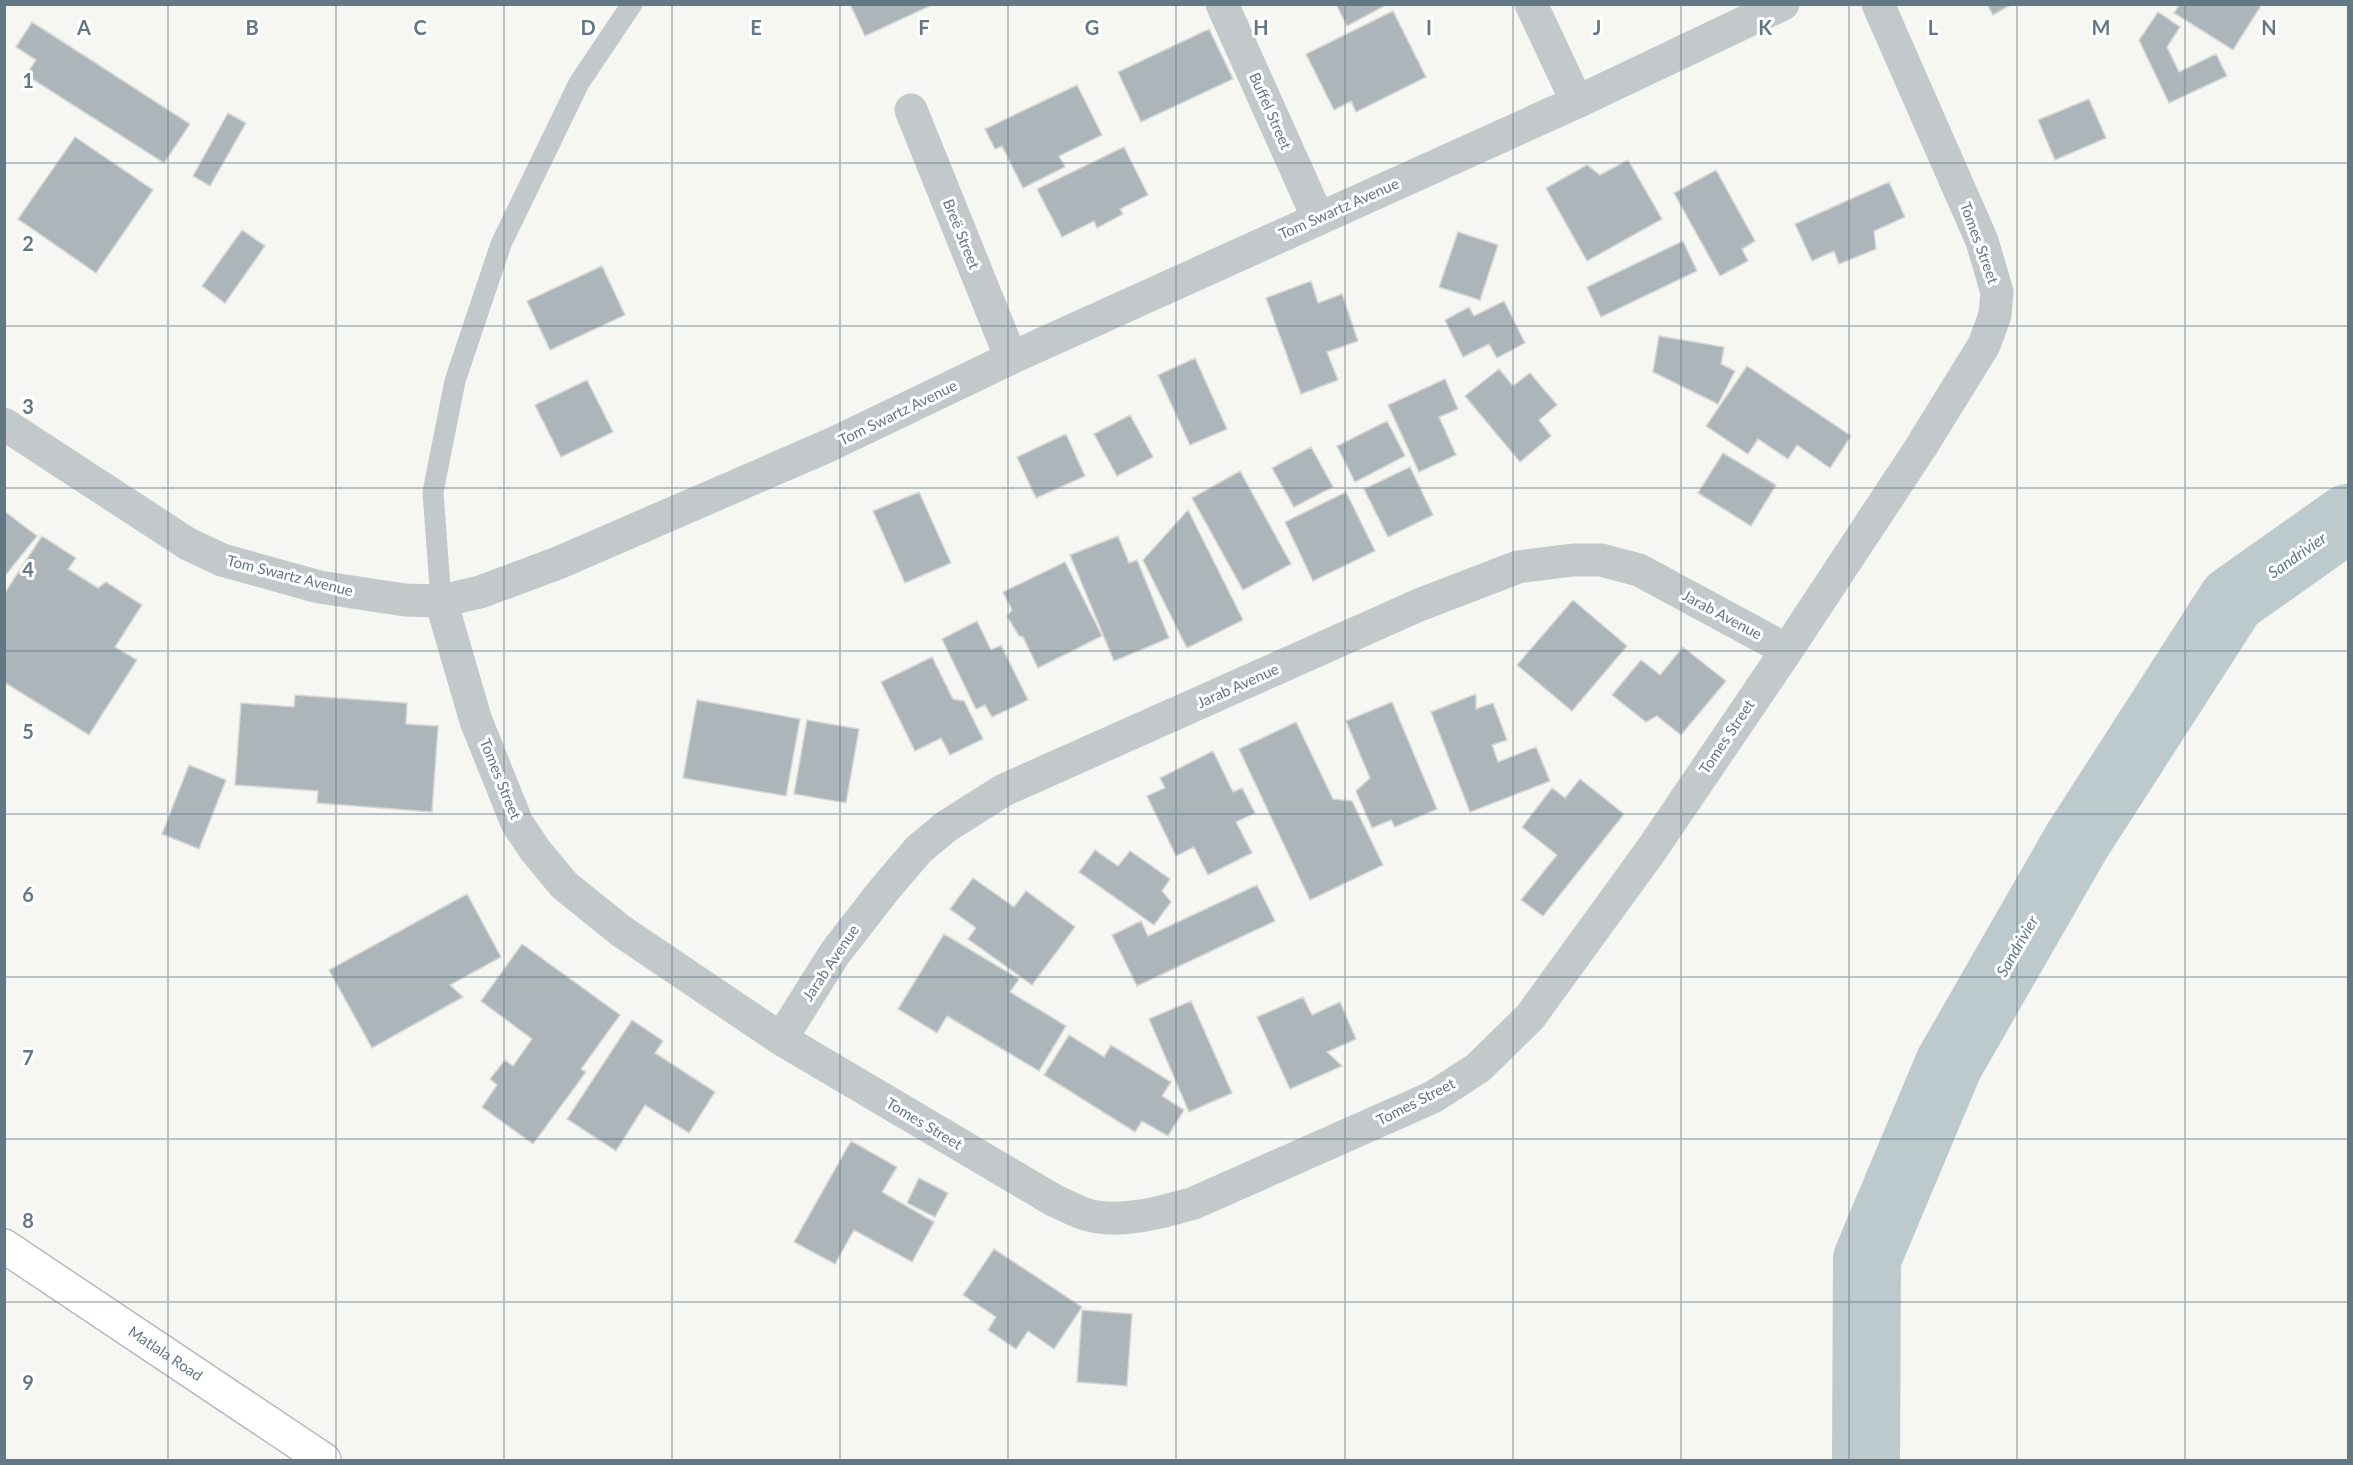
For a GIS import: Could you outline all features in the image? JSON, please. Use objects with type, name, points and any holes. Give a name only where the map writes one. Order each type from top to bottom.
[{"type":"main road","name":"Matlala Road","points":[[4,1246],[324,1461]]},
{"type":"street","name":"Buffel Street","points":[[1222,4],[1318,218]]},
{"type":"street","points":[[1531,4],[1577,102]]},
{"type":"street","name":"Tom Swartz Avenue","points":[[4,424],[188,544],[222,560],[319,587],[405,600],[441,601],[480,592],[558,563],[830,445],[1011,358],[1577,102],[1783,4]]},
{"type":"street","name":"Tomes Street","points":[[441,601],[476,721],[517,823],[535,850],[564,885],[621,931],[781,1039],[1045,1195],[1088,1215],[1109,1218],[1157,1214],[1194,1203],[1433,1097],[1478,1068],[1530,1017],[1652,849],[1787,650],[1944,411],[1984,345],[1995,315],[1997,292],[1982,241],[1878,4]]},
{"type":"street","name":"Breë Street","points":[[911,110],[1011,358]]},
{"type":"street","name":"Jarab Avenue","points":[[781,1039],[835,953],[884,890],[919,849],[947,826],[1004,790],[1419,604],[1518,567],[1573,560],[1601,560],[1639,570],[1787,650]]},
{"type":"lane","points":[[441,601],[434,492],[455,381],[501,244],[579,83],[632,4]]},
{"type":"building","points":[[850,4],[934,4],[865,36]]},
{"type":"building","points":[[1336,4],[1386,4],[1386,5],[1347,26]]},
{"type":"building","points":[[1987,4],[2012,4],[1993,15]]},
{"type":"building","points":[[2180,4],[2262,4],[2233,50],[2174,13]]},
{"type":"building","points":[[1393,11],[1426,77],[1356,112],[1351,101],[1334,110],[1306,54]]},
{"type":"building","points":[[2158,12],[2180,27],[2167,47],[2179,72],[2216,54],[2227,76],[2169,103],[2139,40]]},
{"type":"building","points":[[32,22],[190,124],[164,163],[26,75],[36,60],[16,47]]},
{"type":"building","points":[[1209,29],[1233,79],[1141,122],[1118,72]]},
{"type":"building","points":[[1077,85],[1102,135],[1059,156],[1065,167],[1023,188],[1002,146],[995,149],[985,129]]},
{"type":"building","points":[[2089,99],[2106,138],[2055,160],[2038,120]]},
{"type":"building","points":[[228,113],[246,123],[210,186],[193,176]]},
{"type":"building","points":[[75,137],[153,190],[96,273],[18,219]]},
{"type":"building","points":[[1124,147],[1148,195],[1120,209],[1123,214],[1097,228],[1094,221],[1062,237],[1037,189]]},
{"type":"building","points":[[1628,160],[1662,219],[1587,261],[1546,188],[1587,165],[1600,175]]},
{"type":"building","points":[[1716,170],[1755,241],[1742,249],[1748,261],[1720,276],[1674,193]]},
{"type":"building","points":[[1889,182],[1905,217],[1874,231],[1876,249],[1839,264],[1834,251],[1812,261],[1795,224]]},
{"type":"building","points":[[242,230],[265,246],[225,303],[202,286]]},
{"type":"building","points":[[1458,232],[1498,245],[1480,300],[1439,287]]},
{"type":"building","points":[[1683,241],[1697,271],[1601,317],[1587,287]]},
{"type":"building","points":[[602,266],[625,315],[550,350],[527,301]]},
{"type":"building","points":[[1311,281],[1318,303],[1342,294],[1358,341],[1327,352],[1338,380],[1301,394],[1266,298]]},
{"type":"building","points":[[1504,301],[1525,343],[1497,358],[1489,344],[1463,357],[1445,320],[1469,307],[1474,316]]},
{"type":"building","points":[[1659,336],[1724,347],[1721,364],[1735,371],[1718,404],[1653,372]]},
{"type":"building","points":[[1195,358],[1227,429],[1190,445],[1158,375]]},
{"type":"building","points":[[1747,366],[1851,436],[1830,468],[1797,445],[1788,459],[1758,439],[1748,454],[1706,426]]},
{"type":"building","points":[[1499,369],[1513,386],[1530,373],[1557,405],[1539,420],[1551,436],[1520,462],[1465,396]]},
{"type":"building","points":[[1445,379],[1458,409],[1439,417],[1456,455],[1419,472],[1388,405]]},
{"type":"building","points":[[587,380],[613,432],[561,457],[535,405]]},
{"type":"building","points":[[1130,415],[1153,457],[1117,476],[1094,434]]},
{"type":"building","points":[[1387,421],[1405,456],[1355,482],[1337,446]]},
{"type":"building","points":[[1066,434],[1085,476],[1036,498],[1017,457]]},
{"type":"building","points":[[1311,447],[1333,487],[1294,507],[1272,468]]},
{"type":"building","points":[[1723,453],[1776,485],[1751,526],[1698,493]]},
{"type":"building","points":[[1410,467],[1433,515],[1388,537],[1364,489]]},
{"type":"building","points":[[1240,471],[1291,564],[1243,590],[1192,498]]},
{"type":"building","points":[[919,492],[951,563],[905,583],[873,511]]},
{"type":"building","points":[[1346,492],[1375,551],[1313,581],[1285,522]]},
{"type":"building","points":[[1188,510],[1243,620],[1187,648],[1143,560]]},
{"type":"building","points":[[4,511],[37,536],[4,577]]},
{"type":"building","points":[[42,536],[76,558],[68,569],[98,588],[106,582],[142,605],[115,647],[137,660],[89,735],[4,682],[4,594]]},
{"type":"building","points":[[1118,536],[1129,563],[1137,560],[1169,638],[1114,661],[1070,555]]},
{"type":"building","points":[[1065,562],[1102,636],[1038,668],[1023,637],[1019,636],[1007,616],[1012,610],[1003,592]]},
{"type":"building","points":[[1573,600],[1627,646],[1572,711],[1517,665]]},
{"type":"building","points":[[977,621],[991,650],[1001,645],[1028,700],[992,717],[985,705],[976,709],[942,639]]},
{"type":"building","points":[[1683,647],[1726,681],[1681,735],[1657,716],[1646,722],[1612,695],[1641,660],[1660,675]]},
{"type":"building","points":[[932,657],[953,699],[964,701],[983,739],[950,755],[941,738],[915,751],[881,682]]},
{"type":"building","points":[[1476,694],[1476,709],[1493,703],[1507,740],[1492,745],[1498,762],[1536,747],[1550,781],[1470,812],[1431,712]]},
{"type":"building","points":[[295,695],[407,703],[406,724],[438,726],[432,812],[317,803],[318,791],[235,785],[241,703],[294,707]]},
{"type":"building","points":[[697,700],[800,719],[786,796],[683,778]]},
{"type":"building","points":[[1392,702],[1437,809],[1395,827],[1391,820],[1372,828],[1356,791],[1370,778],[1346,721]]},
{"type":"building","points":[[807,720],[859,729],[846,803],[794,794]]},
{"type":"building","points":[[1296,722],[1333,799],[1352,801],[1383,865],[1310,900],[1239,749]]},
{"type":"building","points":[[1213,751],[1233,792],[1242,788],[1255,813],[1236,822],[1252,853],[1208,875],[1194,847],[1176,856],[1147,796],[1165,788],[1160,778]]},
{"type":"building","points":[[189,765],[226,780],[199,849],[162,834]]},
{"type":"building","points":[[1580,779],[1624,814],[1543,916],[1521,900],[1557,855],[1522,827],[1552,788],[1565,798]]},
{"type":"building","points":[[1095,850],[1118,866],[1130,851],[1170,879],[1162,891],[1171,902],[1154,925],[1079,872]]},
{"type":"building","points":[[973,878],[1014,907],[1026,891],[1075,927],[1032,985],[968,939],[976,928],[950,909]]},
{"type":"building","points":[[1257,885],[1275,921],[1137,986],[1112,935],[1141,921],[1148,936]]},
{"type":"building","points":[[467,894],[501,957],[450,985],[463,997],[372,1048],[329,970]]},
{"type":"building","points":[[944,934],[1019,979],[1010,992],[1066,1026],[1039,1071],[947,1016],[937,1033],[898,1009]]},
{"type":"building","points":[[522,944],[620,1015],[581,1069],[586,1072],[533,1144],[482,1107],[497,1085],[490,1079],[505,1060],[513,1066],[532,1039],[481,1001]]},
{"type":"building","points":[[1303,997],[1312,1015],[1340,1002],[1356,1039],[1327,1052],[1342,1066],[1290,1089],[1257,1017]]},
{"type":"building","points":[[1191,1001],[1232,1093],[1189,1112],[1149,1019]]},
{"type":"building","points":[[632,1020],[663,1041],[655,1053],[715,1092],[689,1133],[645,1105],[616,1151],[567,1119]]},
{"type":"building","points":[[1069,1035],[1104,1057],[1111,1045],[1171,1082],[1162,1096],[1184,1110],[1168,1136],[1142,1121],[1135,1132],[1044,1075]]},
{"type":"building","points":[[851,1141],[897,1167],[882,1192],[934,1222],[912,1262],[854,1230],[835,1264],[794,1242]]},
{"type":"building","points":[[919,1178],[948,1193],[935,1217],[907,1203]]},
{"type":"building","points":[[994,1249],[1082,1307],[1054,1349],[1028,1331],[1016,1349],[988,1330],[996,1317],[963,1295]]},
{"type":"building","points":[[1082,1310],[1132,1314],[1127,1386],[1077,1382]]},
{"type":"waterway","name":"Sandrivier","points":[[1866,1460],[1867,1259],[1949,1064],[2077,841],[2232,600],[2348,518]]}]
